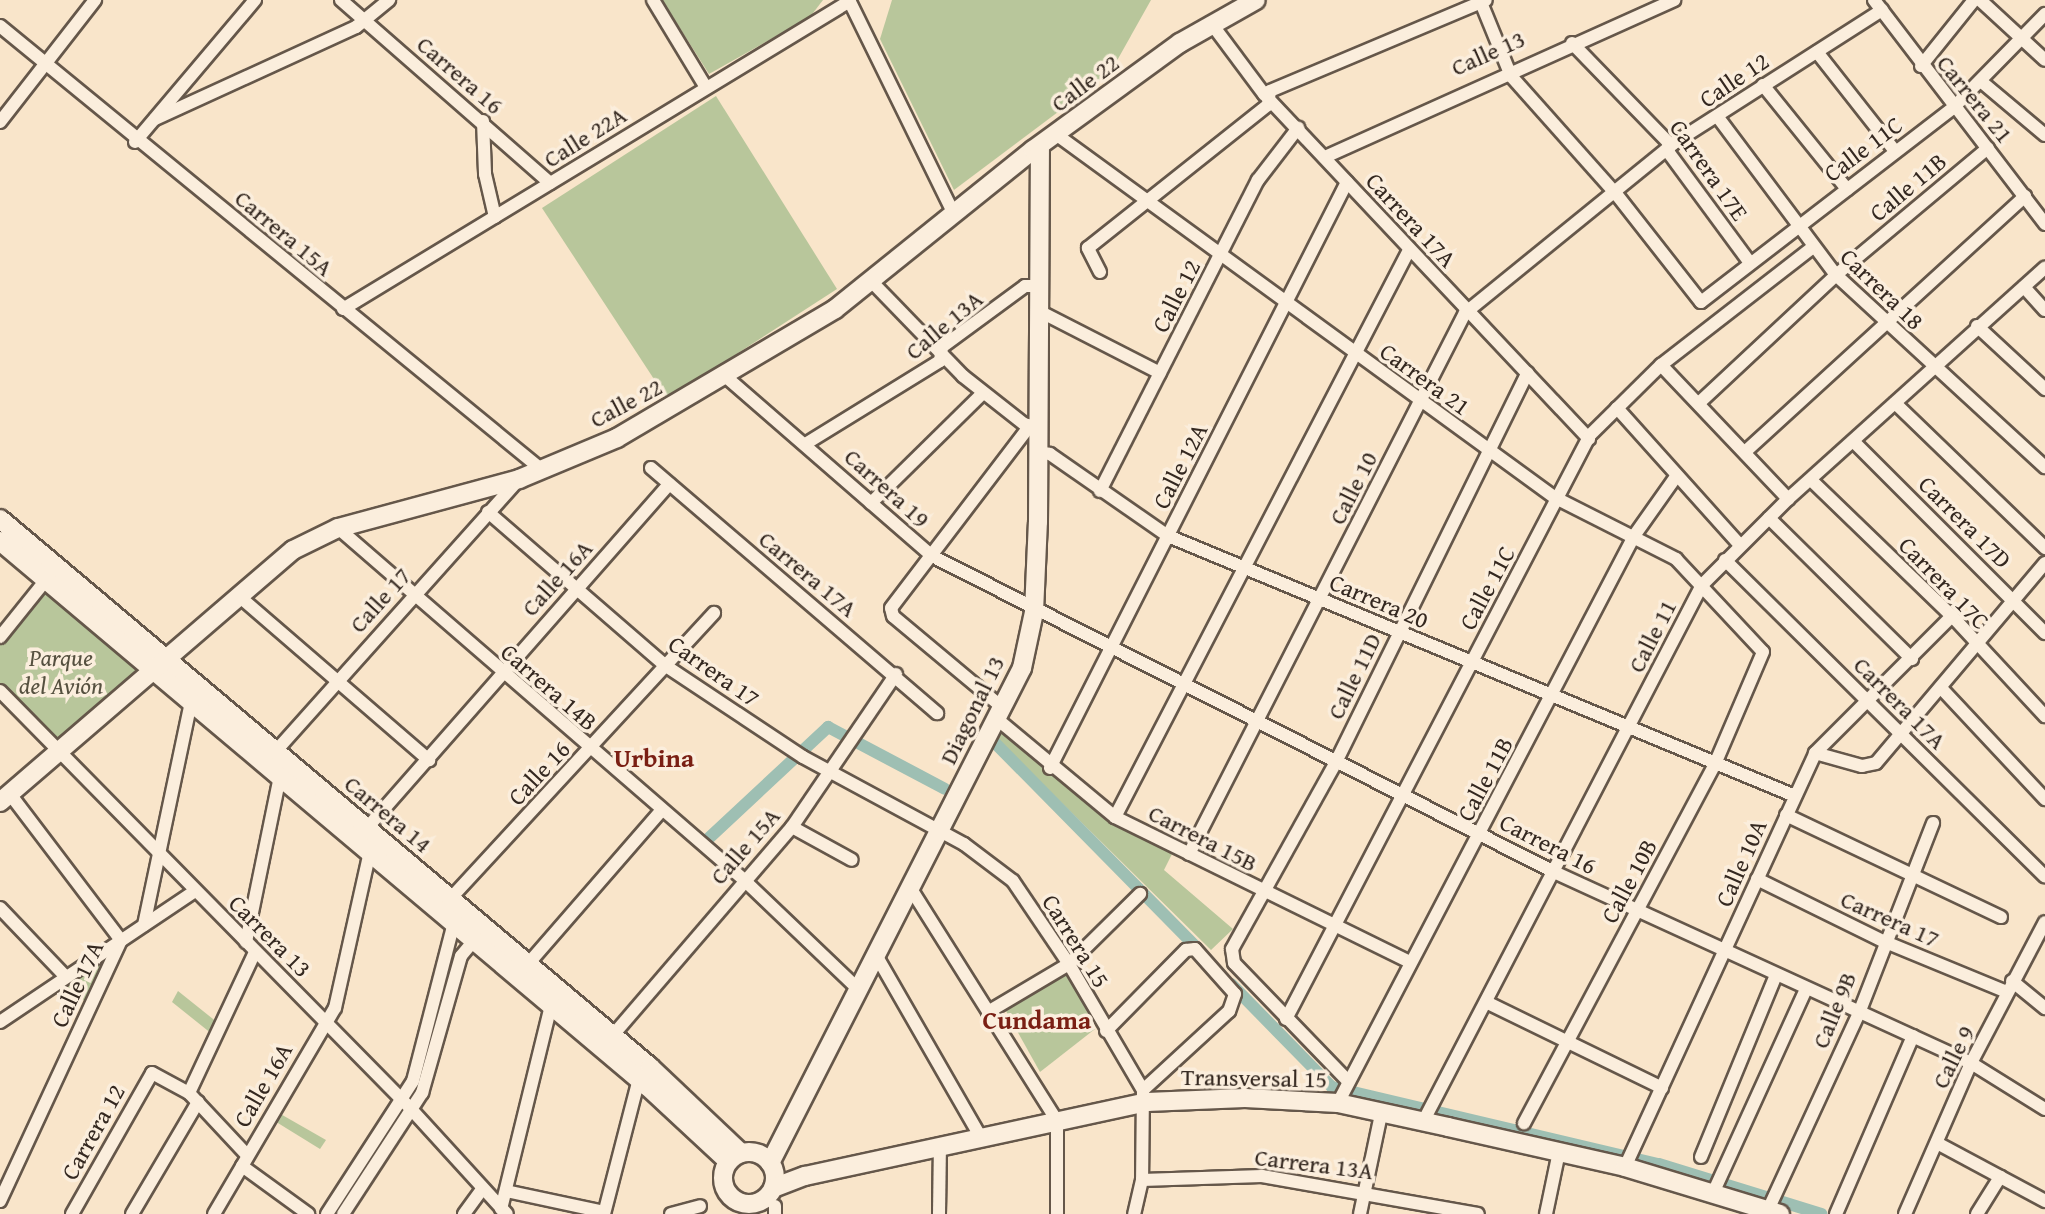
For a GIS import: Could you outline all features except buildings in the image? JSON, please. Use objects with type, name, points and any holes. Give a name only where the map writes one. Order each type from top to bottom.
[{"type":"street","points":[[0,122],[95,0]]},
{"type":"street","points":[[135,142],[255,0]]},
{"type":"street","name":"Carrera 16","points":[[341,0],[483,121],[550,183]]},
{"type":"street","points":[[155,119],[365,20],[389,0]]},
{"type":"street","points":[[653,0],[705,86]]},
{"type":"street","points":[[849,0],[954,214]]},
{"type":"street","name":"Calle 22A","points":[[343,309],[849,0]]},
{"type":"street","name":"Calle 22","points":[[1040,149],[1211,23],[1256,0]]},
{"type":"street","points":[[1921,66],[1974,0]]},
{"type":"street","points":[[1980,0],[2045,60]]},
{"type":"street","points":[[1101,272],[1088,248],[1268,105],[1270,91],[1482,1],[1510,70],[1614,192]]},
{"type":"street","name":"Calle 13","points":[[1325,157],[1510,70],[1671,1]]},
{"type":"street","name":"Carrera 21","points":[[1876,2],[1953,108],[1988,148],[2045,223]]},
{"type":"street","name":"Calle 12","points":[[1614,192],[1669,148],[1818,52],[1876,2]]},
{"type":"street","points":[[1953,108],[1983,83],[2045,15]]},
{"type":"street","name":"Carrera 17A","points":[[1211,23],[1269,97],[1409,250],[1589,439]]},
{"type":"street","name":"Carrera 15A","points":[[0,26],[135,142],[542,470]]},
{"type":"street","name":"Carrera 17E","points":[[1572,43],[1669,148],[1750,263]]},
{"type":"street","points":[[1818,52],[1895,151]]},
{"type":"street","points":[[1983,83],[2045,135]]},
{"type":"street","points":[[1763,85],[1847,189]]},
{"type":"street","name":"Calle 11C","points":[[1614,192],[1701,302],[1796,225],[1953,108]]},
{"type":"street","name":"Carrera 18","points":[[1717,116],[1812,248],[1836,275],[1885,324],[2045,467]]},
{"type":"street","points":[[483,121],[485,174],[495,217]]},
{"type":"street","name":"Calle 12","points":[[1100,491],[1258,180],[1298,128]]},
{"type":"street","name":"Carrera 21","points":[[1057,135],[1144,202],[1558,499],[1676,559],[1764,656]]},
{"type":"street","name":"Calle 11B","points":[[1700,402],[1836,275],[1988,148]]},
{"type":"street","name":"Diagonal 13","points":[[768,1194],[858,989],[1022,668],[1034,612],[1038,452],[1034,427],[1037,286],[1029,165],[1040,149]]},
{"type":"street","name":"Calle 22","points":[[5,798],[293,550],[338,528],[519,479],[617,438],[835,309],[954,214],[1029,165]]},
{"type":"street","name":"Calle 12A","points":[[1050,768],[1347,182]]},
{"type":"street","name":"Calle 10","points":[[1189,854],[1468,310],[1614,192]]},
{"type":"street","points":[[1746,452],[2025,196]]},
{"type":"street","name":"Calle 11C","points":[[1286,1019],[1589,439],[1661,365],[1812,248]]},
{"type":"street","points":[[1115,817],[1409,250]]},
{"type":"street","name":"Calle 11","points":[[1427,1113],[1702,585],[1788,499],[1855,443],[1933,366],[2045,268]]},
{"type":"street","points":[[871,281],[983,393],[1034,427],[891,608],[892,615],[1000,714]]},
{"type":"street","name":"Calle 13A","points":[[807,443],[940,361],[941,353],[1025,286],[1037,286]]},
{"type":"street","points":[[2024,287],[2045,310]]},
{"type":"street","points":[[1037,310],[1160,373]]},
{"type":"street","points":[[1977,326],[2045,389]]},
{"type":"street","points":[[1661,365],[1700,402],[1788,499]]},
{"type":"street","name":"Calle 11D","points":[[1286,1019],[1232,956],[1335,764],[1527,373]]},
{"type":"street","name":"Carrera 19","points":[[725,376],[807,443],[932,556],[1034,612]]},
{"type":"street","points":[[871,503],[983,393]]},
{"type":"street","points":[[1895,403],[2045,548]]},
{"type":"street","points":[[1617,408],[1675,478],[1740,545]]},
{"type":"street","name":"Carrera 17D","points":[[1855,443],[2045,633]]},
{"type":"street","name":"Carrera 20","points":[[1038,452],[1050,454],[1168,536],[1795,796]]},
{"type":"street","name":"Carrera 17A","points":[[651,468],[896,674],[937,713]]},
{"type":"street","name":"Calle 11B","points":[[1343,1092],[1554,695],[1634,536],[1675,478]]},
{"type":"street","name":"Calle 17","points":[[275,752],[338,677],[519,479]]},
{"type":"street","name":"Carrera 17C","points":[[1811,480],[1952,615],[1976,646],[2045,716]]},
{"type":"street","name":"Calle 16A","points":[[367,828],[429,760],[499,672],[669,484]]},
{"type":"street","name":"Carrera 17","points":[[488,512],[666,666],[803,757],[940,829]]},
{"type":"street","points":[[1769,518],[1912,660]]},
{"type":"street","name":"Carrera 14","points":[[0,519],[160,667],[191,702],[734,1157]]},
{"type":"street","name":"Carrera 14B","points":[[338,528],[411,597],[743,879],[858,989]]},
{"type":"street","name":"Carrera 14","points":[[0,541],[45,581],[275,752],[451,898],[613,1035],[734,1157]]},
{"type":"street","name":"Carrera 17A","points":[[1725,560],[2045,877]]},
{"type":"street","points":[[1815,753],[1870,766],[1904,736],[2045,563]]},
{"type":"street","points":[[0,637],[45,581]]},
{"type":"street","points":[[240,597],[338,677],[429,760]]},
{"type":"street","name":"Carrera 16","points":[[1034,612],[1554,872],[1971,1063],[2045,1109]]},
{"type":"street","name":"Calle 16","points":[[451,898],[714,613]]},
{"type":"street","name":"Calle 10A","points":[[1628,1161],[1815,753],[1912,660],[1952,615]]},
{"type":"street","name":"Calle 10B","points":[[1524,1122],[1715,764],[1764,656]]},
{"type":"street","name":"Calle 15A","points":[[613,1035],[743,879],[792,827],[852,732],[896,674]]},
{"type":"street","points":[[1942,690],[2045,799]]},
{"type":"street","name":"Carrera 13","points":[[0,691],[62,749],[195,891],[406,1105],[504,1211]]},
{"type":"street","points":[[144,925],[162,855],[191,702]]},
{"type":"street","name":"Carrera 15B","points":[[1000,714],[1050,768],[1115,817],[1264,894],[1410,962]]},
{"type":"street","points":[[246,942],[280,777]]},
{"type":"street","points":[[0,1021],[121,940],[5,798]]},
{"type":"street","points":[[528,964],[661,811]]},
{"type":"street","name":"Carrera 17","points":[[1786,815],[1909,878],[2001,917]]},
{"type":"street","name":"Calle 9B","points":[[1766,1207],[1858,1013],[1883,941],[1933,823]]},
{"type":"street","points":[[792,827],[852,860]]},
{"type":"street","name":"Carrera 15","points":[[940,829],[1013,881],[1069,964],[1145,1096]]},
{"type":"street","name":"Calle 16A","points":[[214,1214],[324,1021],[335,1007],[370,852]]},
{"type":"street","name":"Carrera 17","points":[[1757,879],[1883,941],[2010,986],[2045,1008]]},
{"type":"street","points":[[911,889],[1057,1121],[1057,1214]]},
{"type":"street","name":"Calle 17A","points":[[0,1201],[121,940],[195,891]]},
{"type":"street","points":[[988,1012],[1069,964],[1140,894]]},
{"type":"street","points":[[0,908],[65,976]]},
{"type":"street","name":"Calle 9","points":[[1905,1214],[1971,1063],[2045,922]]},
{"type":"street","points":[[343,1214],[406,1105],[454,923]]},
{"type":"street","points":[[327,1214],[406,1105],[422,1093],[461,956],[471,944],[479,943]]},
{"type":"street","points":[[1106,1031],[1190,949],[1235,1000],[1145,1096],[1142,1180],[1134,1214]]},
{"type":"street","points":[[132,1214],[193,1097],[255,952]]},
{"type":"street","points":[[876,955],[980,1136]]},
{"type":"street","points":[[1701,1157],[1776,975]]},
{"type":"street","points":[[1716,1185],[1806,989]]},
{"type":"street","points":[[1486,1002],[1662,1088]]},
{"type":"street","points":[[504,1211],[506,1191],[551,1005]]},
{"type":"street","points":[[1286,1019],[1343,1092]]},
{"type":"street","points":[[1837,1212],[1913,1036]]},
{"type":"street","name":"Carrera 12","points":[[72,1214],[152,1073],[193,1097],[245,1160],[308,1214]]},
{"type":"street","points":[[506,1191],[604,1213],[639,1079]]},
{"type":"street","name":"Transversal 15","points":[[768,1194],[805,1175],[1057,1121],[1145,1096],[1245,1098],[1343,1092],[1381,1114],[1427,1113],[1559,1152],[1628,1161],[1716,1185],[1766,1207]]},
{"type":"street","points":[[1360,1214],[1381,1114]]},
{"type":"street","points":[[1937,1143],[2045,1201]]},
{"type":"street","points":[[939,1214],[940,1146]]},
{"type":"street","points":[[1546,1214],[1559,1152]]},
{"type":"street","points":[[757,1153],[768,1194],[733,1207],[723,1182],[734,1157],[757,1153]]},
{"type":"street","name":"Carrera 13A","points":[[1142,1180],[1262,1176],[1364,1190],[1478,1214]]},
{"type":"street","points":[[1977,1214],[2000,1177]]},
{"type":"street","points":[[464,1214],[482,1189]]},
{"type":"street","points":[[671,1214],[700,1206]]},
{"type":"green space","points":[[662,0],[823,0],[810,17],[709,74]]},
{"type":"green space","points":[[892,0],[1151,0],[1110,73],[954,190],[880,39]]},
{"type":"green space","points":[[716,96],[837,289],[667,399],[542,208]]},
{"type":"green space","name":"Parque del Avión","points":[[46,591],[143,673],[57,742],[0,684],[0,645]]},
{"type":"green space","points":[[1000,731],[1114,822],[1172,854],[1164,870],[1233,929],[1211,950],[997,739]]},
{"type":"green space","points":[[106,958],[87,1003],[66,986]]},
{"type":"green space","points":[[1069,973],[1095,1029],[1040,1072],[1006,1011]]},
{"type":"green space","points":[[178,991],[218,1023],[212,1034],[172,1002]]},
{"type":"green space","points":[[277,1112],[326,1140],[320,1149],[273,1120]]},
{"type":"waterway","points":[[709,838],[828,727],[945,789]]},
{"type":"waterway","points":[[993,741],[1202,953]]},
{"type":"waterway","points":[[1231,984],[1332,1087],[1659,1164],[1822,1214]]},
{"type":"district","name":"Urbina","points":[[654,758]]},
{"type":"district","name":"Cundama","points":[[1037,1020]]}]
